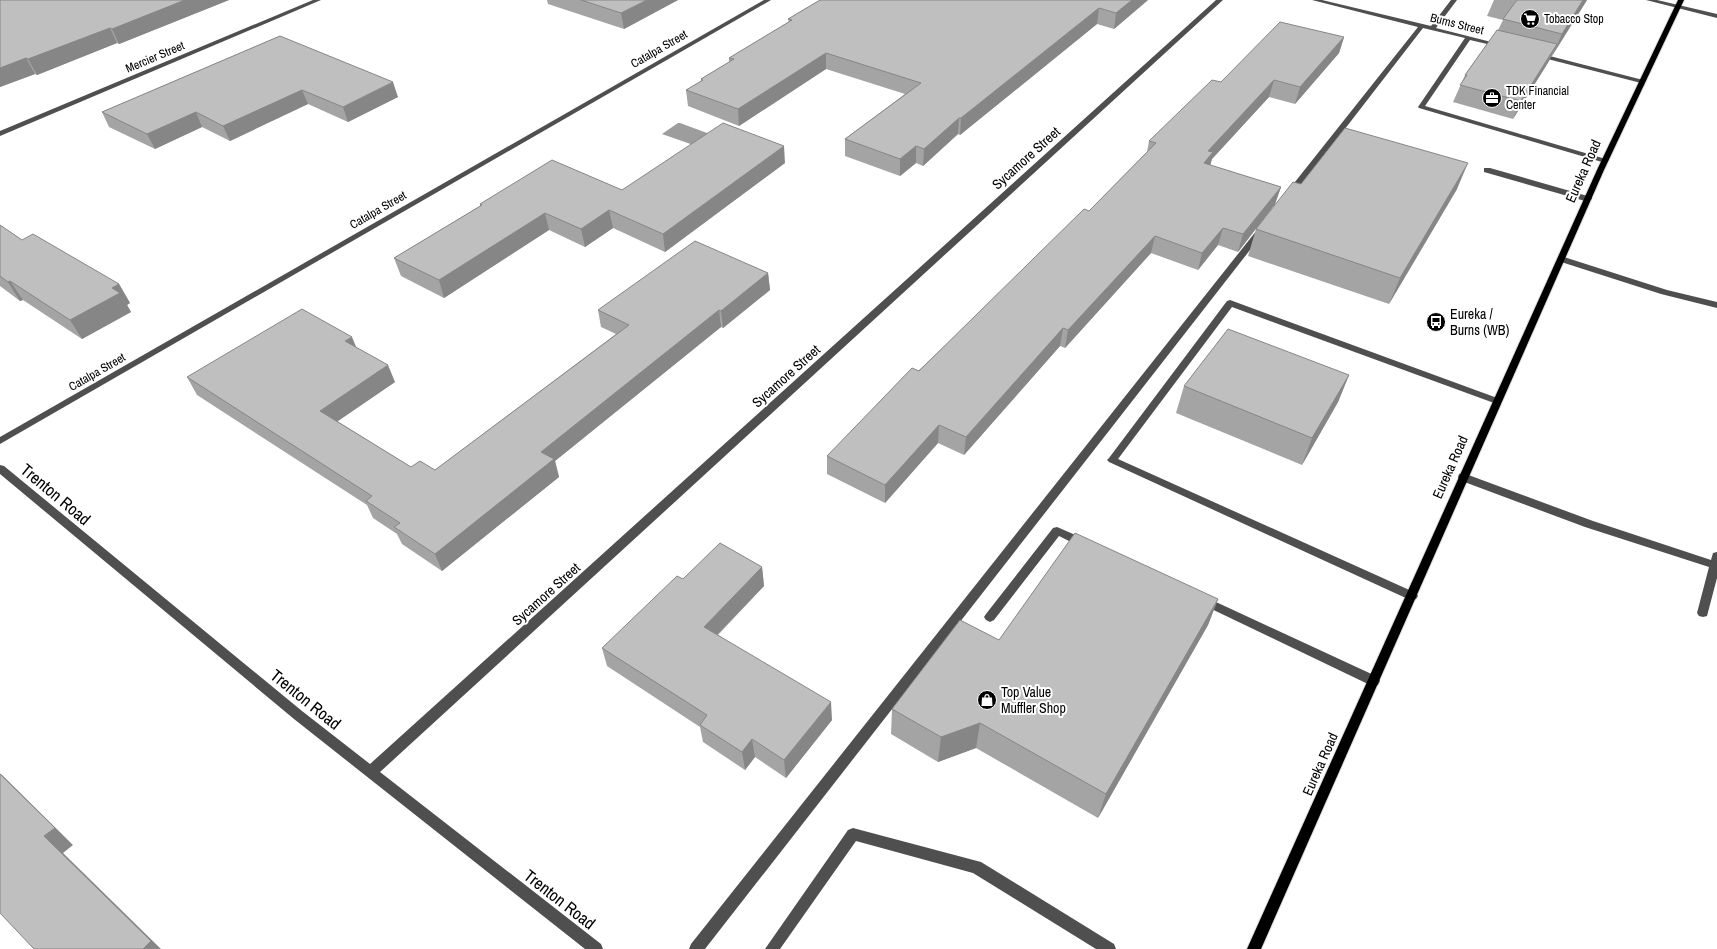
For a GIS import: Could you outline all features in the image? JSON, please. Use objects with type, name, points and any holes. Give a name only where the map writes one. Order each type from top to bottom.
[{"type":"main road","name":"Eureka Road","points":[[1254,949],[1605,160],[1641,81],[1679,4]]},
{"type":"street","name":"Mercier Street","points":[[0,134],[318,0]]},
{"type":"street","name":"Catalpa Street","points":[[0,442],[768,0]]},
{"type":"street","name":"Sycamore Street","points":[[371,772],[1220,0]]},
{"type":"street","name":"Burns Street","points":[[1315,0],[1504,46]]},
{"type":"street","points":[[1283,203],[1427,28],[1454,0]]},
{"type":"street","points":[[1649,0],[1679,4],[1717,16]]},
{"type":"street","points":[[1468,38],[1421,107],[1605,160]]},
{"type":"street","points":[[1533,54],[1641,81]]},
{"type":"street","points":[[1487,170],[1588,199]]},
{"type":"street","points":[[696,949],[1268,222]]},
{"type":"street","points":[[1561,259],[1664,292],[1717,305]]},
{"type":"street","points":[[1412,596],[1112,460],[1230,303],[1497,401]]},
{"type":"street","name":"Trenton Road","points":[[0,469],[298,715],[596,949]]},
{"type":"street","points":[[1463,477],[1589,524],[1716,562],[1703,613]]},
{"type":"street","points":[[990,617],[1057,531],[1092,547]]},
{"type":"street","points":[[1190,594],[1374,681]]},
{"type":"street","points":[[772,949],[853,834],[976,867],[1109,949]]},
{"type":"shaded area","points":[[678,123],[718,137],[702,148],[662,134]]},
{"type":"building","points":[[0,0],[185,0],[112,29],[110,28],[0,68]]},
{"type":"building","points":[[581,0],[647,0],[621,13]]},
{"type":"building","points":[[820,0],[1132,0],[1116,13],[1099,8],[961,118],[959,118],[924,149],[916,146],[900,159],[845,139],[921,83],[826,53],[738,109],[686,90],[734,59],[729,58],[792,20],[788,19]]},
{"type":"building","points":[[1517,0],[1583,0],[1562,34],[1503,19]]},
{"type":"building","points":[[1280,22],[1344,37],[1300,87],[1274,80],[1208,151],[1213,152],[1204,163],[1281,187],[1243,234],[1223,228],[1202,253],[1155,236],[1068,330],[1063,328],[966,437],[939,425],[885,485],[827,456],[912,368],[919,371],[1084,209],[1089,211],[1156,143],[1149,141],[1212,80],[1221,82]]},
{"type":"building","points":[[1497,30],[1557,44],[1521,101],[1460,85],[1467,75],[1465,75]]},
{"type":"building","points":[[280,36],[393,82],[343,107],[302,90],[223,126],[196,112],[147,134],[102,112]]},
{"type":"building","points":[[723,123],[784,146],[663,234],[609,210],[581,229],[545,213],[439,280],[394,258],[482,205],[480,204],[552,160],[622,190]]},
{"type":"building","points":[[1345,128],[1468,163],[1400,278],[1256,229],[1293,182],[1301,184]]},
{"type":"building","points":[[0,225],[22,240],[33,234],[119,284],[112,288],[120,293],[70,320],[0,276]]},
{"type":"building","points":[[695,241],[768,273],[721,311],[719,310],[541,452],[554,459],[435,554],[394,527],[400,523],[366,501],[372,496],[187,377],[302,309],[352,337],[345,341],[388,365],[320,411],[411,467],[420,461],[435,470],[629,325],[598,310]]},
{"type":"building","points":[[1228,329],[1349,375],[1312,438],[1184,386]]},
{"type":"building","points":[[1075,533],[1218,599],[1106,794],[980,723],[941,737],[892,709],[960,620],[999,640]]},
{"type":"building","points":[[720,543],[762,567],[704,627],[831,702],[784,760],[752,739],[742,752],[700,725],[707,715],[602,648],[677,576],[683,579]]},
{"type":"building","points":[[0,774],[55,828],[44,836],[151,941],[143,949],[34,949],[0,913]]},
{"type":"place","name":"Tobacco Stop","points":[[1530,19]]},
{"type":"place","name":"TDK Financial Center","points":[[1492,98]]},
{"type":"place","name":"Eureka / Burns (WB)","points":[[1436,322]]},
{"type":"place","name":"Top Value Muffler Shop","points":[[987,700]]}]
